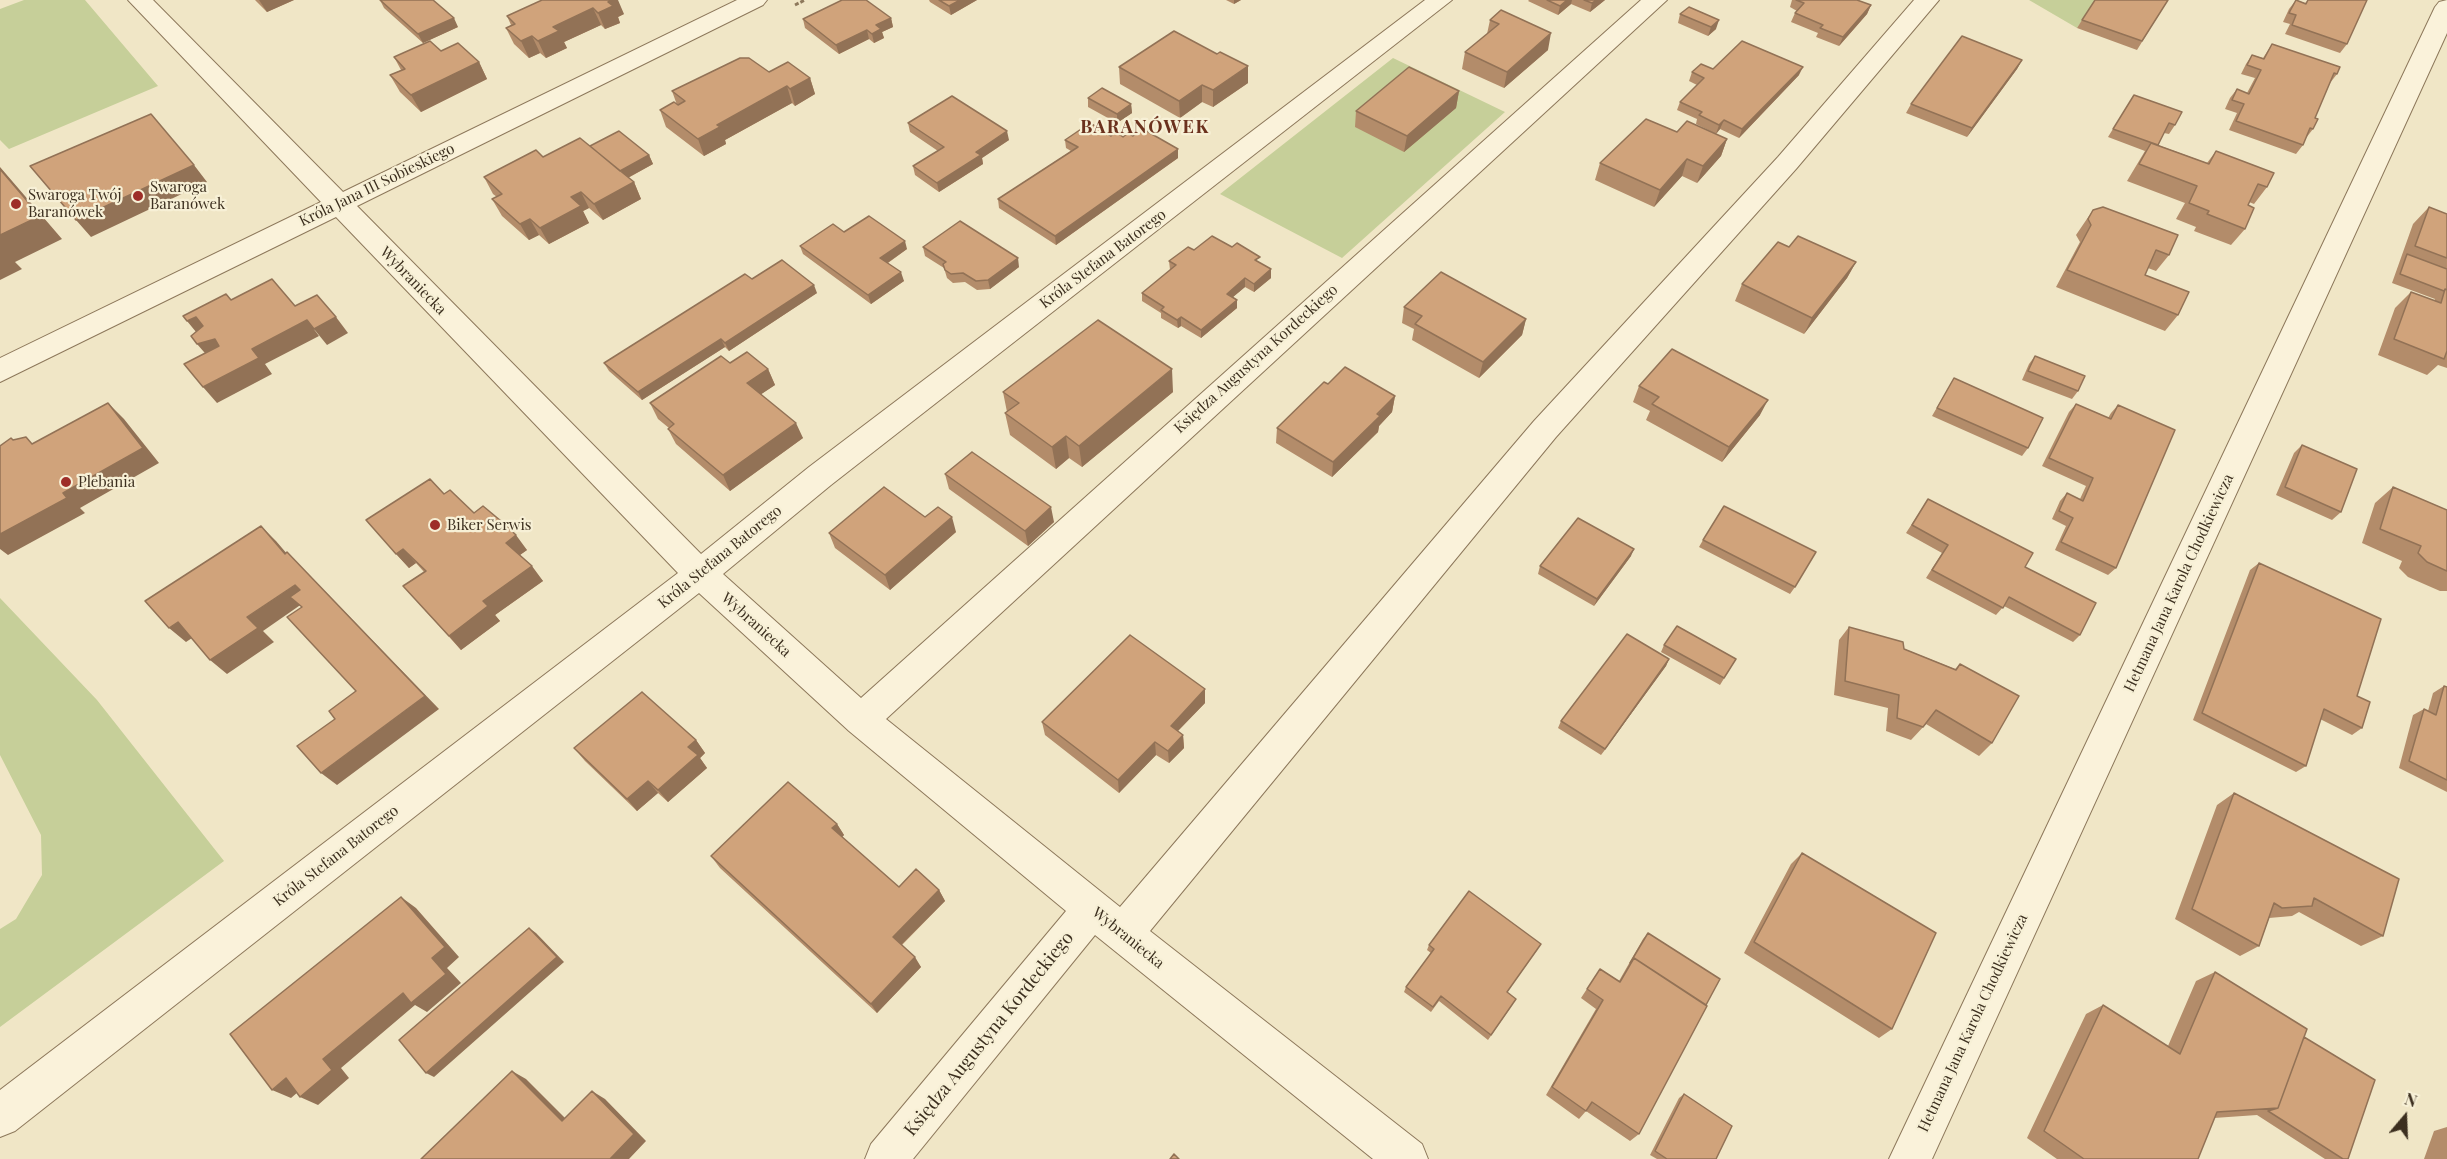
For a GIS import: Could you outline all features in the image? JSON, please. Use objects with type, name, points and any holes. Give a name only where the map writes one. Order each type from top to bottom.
[{"type":"street","name":"Wybraniecka","points":[[140,0],[700,574],[861,720],[1123,934],[1407,1159]]},
{"type":"street","name":"Króla Jana III Sobieskiego","points":[[0,371],[755,0]]},
{"type":"street","name":"Króla Stefana Batorego","points":[[0,1116],[700,574],[829,468],[1440,0]]},
{"type":"street","name":"Księdza Augustyna Kordeckiego","points":[[861,720],[1408,220],[1655,0]]},
{"type":"street","points":[[1123,934],[1545,429],[1787,163],[1928,0]]},
{"type":"street","name":"Hetmana Jana Karola Chodkiewicza","points":[[1913,1158],[2447,7]]},
{"type":"street","name":"Księdza Augustyna Kordeckiego","points":[[886,1159],[1092,909]]},
{"type":"green space","points":[[24,0],[85,0],[158,86],[9,149],[0,140],[0,9]]},
{"type":"green space","points":[[2029,0],[2096,0],[2077,28]]},
{"type":"green space","points":[[1393,58],[1505,112],[1342,258],[1220,194]]},
{"type":"green space","points":[[0,598],[97,700],[224,861],[0,1027],[0,929],[16,919],[42,875],[41,835],[0,755]]},
{"type":"building","points":[[380,0],[433,0],[454,18],[418,34]]},
{"type":"building","points":[[542,0],[612,0],[608,2],[613,6],[598,13],[593,8],[553,27],[559,31],[538,41],[532,36],[521,41],[506,28],[515,24],[507,16]]},
{"type":"building","points":[[842,0],[866,0],[891,18],[876,25],[881,29],[872,34],[867,30],[836,45],[803,19]]},
{"type":"building","points":[[939,0],[960,0],[949,6]]},
{"type":"building","points":[[1547,0],[1567,0],[1560,6]]},
{"type":"building","points":[[1796,0],[1857,0],[1871,5],[1843,37],[1820,28],[1823,25],[1795,13],[1804,3]]},
{"type":"building","points":[[2095,0],[2168,0],[2142,41],[2082,20]]},
{"type":"building","points":[[2296,0],[2306,4],[2308,0],[2367,0],[2347,44],[2292,25],[2296,15],[2289,13]]},
{"type":"building","points":[[1689,7],[1719,20],[1711,27],[1680,14]]},
{"type":"building","points":[[1501,10],[1551,33],[1507,72],[1465,52],[1499,24],[1490,20]]},
{"type":"building","points":[[1174,31],[1217,54],[1220,52],[1248,66],[1213,90],[1202,85],[1179,101],[1119,67]]},
{"type":"building","points":[[1962,36],[2022,60],[1972,128],[1911,104]]},
{"type":"building","points":[[430,41],[441,51],[458,43],[479,62],[411,95],[390,75],[405,69],[394,57]]},
{"type":"building","points":[[1742,41],[1803,67],[1742,129],[1724,120],[1719,125],[1699,115],[1702,112],[1680,102],[1704,78],[1692,72],[1701,64],[1713,69]]},
{"type":"building","points":[[2272,44],[2340,67],[2337,74],[2334,73],[2315,118],[2318,119],[2313,129],[2310,128],[2303,145],[2236,121],[2244,104],[2232,100],[2237,89],[2249,94],[2261,70],[2247,65],[2252,55],[2264,59]]},
{"type":"building","points":[[740,58],[749,58],[769,72],[788,62],[810,78],[790,89],[787,86],[717,125],[720,127],[698,139],[660,110],[674,102],[678,105],[685,101],[672,91]]},
{"type":"building","points":[[1409,67],[1459,91],[1407,136],[1356,111]]},
{"type":"building","points":[[1102,88],[1131,104],[1117,114],[1088,98]]},
{"type":"building","points":[[2134,95],[2182,112],[2175,125],[2169,123],[2158,145],[2113,129]]},
{"type":"building","points":[[952,96],[1007,131],[976,152],[981,155],[937,183],[913,166],[944,147],[908,123]]},
{"type":"building","points":[[151,114],[194,165],[76,220],[30,166]]},
{"type":"building","points":[[1646,119],[1677,132],[1687,121],[1727,139],[1703,166],[1687,159],[1660,190],[1600,163]]},
{"type":"building","points":[[1090,123],[1111,136],[1116,132],[1123,137],[1128,133],[1133,136],[1143,129],[1178,149],[1055,236],[998,199],[1078,147],[1065,140]]},
{"type":"building","points":[[619,131],[649,155],[620,171],[590,146]]},
{"type":"building","points":[[580,138],[634,182],[594,204],[581,192],[571,197],[581,206],[540,228],[530,219],[520,224],[492,199],[502,194],[484,177],[536,150],[543,157]]},
{"type":"building","points":[[2151,143],[2209,164],[2216,151],[2274,173],[2267,187],[2258,184],[2248,205],[2254,208],[2245,229],[2207,214],[2209,211],[2189,203],[2197,186],[2139,164]]},
{"type":"building","points":[[0,169],[40,216],[0,235]]},
{"type":"building","points":[[2103,207],[2178,235],[2169,255],[2156,250],[2145,275],[2189,292],[2178,315],[2067,270],[2091,225],[2088,219],[2093,210]]},
{"type":"building","points":[[2429,207],[2447,214],[2447,258],[2415,246]]},
{"type":"building","points":[[869,216],[905,241],[880,258],[901,272],[868,295],[800,246],[833,224],[844,232]]},
{"type":"building","points":[[960,221],[1018,258],[988,280],[976,281],[963,273],[951,274],[945,270],[943,264],[946,262],[923,247]]},
{"type":"building","points":[[1212,236],[1232,247],[1237,243],[1260,257],[1255,260],[1271,269],[1254,284],[1245,278],[1227,294],[1237,300],[1201,330],[1181,317],[1177,320],[1161,310],[1164,307],[1142,293],[1176,265],[1169,261],[1188,247],[1194,250]]},
{"type":"building","points":[[1798,236],[1856,262],[1812,318],[1742,284],[1778,242],[1789,247]]},
{"type":"building","points":[[2407,254],[2447,269],[2447,290],[2444,291],[2400,274]]},
{"type":"building","points":[[782,260],[814,285],[725,343],[721,339],[638,392],[604,363],[745,274],[752,279]]},
{"type":"building","points":[[1441,272],[1526,319],[1483,362],[1415,324],[1422,316],[1404,307]]},
{"type":"building","points":[[272,279],[295,306],[317,295],[336,317],[314,329],[307,320],[252,349],[259,358],[203,387],[184,364],[219,346],[215,339],[197,344],[191,336],[203,326],[196,317],[187,321],[183,316],[226,294],[231,300]]},
{"type":"building","points":[[2445,289],[2447,290],[2447,351],[2444,359],[2394,339],[2411,292],[2441,303]]},
{"type":"building","points":[[1098,320],[1172,369],[1079,446],[1066,436],[1052,447],[1005,413],[1019,403],[1003,392]]},
{"type":"building","points":[[1672,349],[1768,400],[1729,447],[1652,404],[1659,397],[1639,386]]},
{"type":"building","points":[[747,352],[768,369],[747,383],[796,423],[723,475],[668,429],[674,424],[650,403],[721,356],[730,363]]},
{"type":"building","points":[[2035,356],[2085,376],[2078,391],[2028,371]]},
{"type":"building","points":[[1345,367],[1395,396],[1377,414],[1380,416],[1333,462],[1277,428],[1324,382],[1328,384]]},
{"type":"building","points":[[1954,378],[2043,418],[2028,448],[1937,408]]},
{"type":"building","name":"Plebania","points":[[108,403],[143,448],[63,493],[67,498],[0,534],[0,446],[11,438],[13,440],[26,437],[32,444]]},
{"type":"building","points":[[2076,404],[2111,419],[2118,405],[2175,430],[2116,568],[2061,542],[2073,518],[2059,511],[2067,493],[2083,501],[2093,478],[2049,458]]},
{"type":"building","points":[[2302,445],[2357,469],[2341,512],[2285,487]]},
{"type":"building","points":[[972,452],[1051,507],[1025,531],[945,474]]},
{"type":"building","points":[[430,479],[444,494],[450,490],[474,513],[483,506],[501,521],[516,535],[506,543],[532,566],[483,601],[488,606],[449,636],[403,586],[426,571],[403,549],[396,554],[366,520]]},
{"type":"building","points":[[884,487],[925,517],[938,507],[952,517],[885,575],[829,533]]},
{"type":"building","points":[[2393,487],[2447,510],[2447,571],[2427,562],[2418,553],[2421,546],[2380,529]]},
{"type":"building","points":[[1928,499],[2033,553],[2025,567],[2096,603],[2080,635],[2009,597],[2003,608],[1932,570],[1948,545],[1912,525]]},
{"type":"building","points":[[1724,506],[1816,552],[1795,587],[1703,540]]},
{"type":"building","points":[[1578,518],[1634,549],[1597,599],[1540,566]]},
{"type":"building","points":[[261,526],[285,554],[287,552],[425,696],[321,773],[297,746],[335,719],[329,711],[356,691],[287,617],[302,607],[290,597],[300,590],[295,585],[247,617],[258,628],[210,660],[178,622],[169,628],[145,601]]},
{"type":"building","points":[[2259,563],[2381,619],[2357,696],[2370,702],[2362,728],[2324,709],[2306,766],[2202,713]]},
{"type":"building","points":[[1677,626],[1736,659],[1724,678],[1664,645]]},
{"type":"building","points":[[1849,627],[1903,642],[1904,649],[1956,670],[1960,664],[2019,696],[1992,743],[1936,710],[1923,727],[1897,718],[1899,695],[1845,681]]},
{"type":"building","points":[[1627,634],[1669,659],[1605,749],[1561,721]]},
{"type":"building","points":[[1130,635],[1205,689],[1171,726],[1183,735],[1168,751],[1155,742],[1118,780],[1042,722]]},
{"type":"building","points":[[2444,686],[2447,687],[2447,780],[2409,761],[2424,709],[2436,715]]},
{"type":"building","points":[[642,692],[696,740],[688,747],[698,755],[658,790],[648,781],[627,799],[574,748]]},
{"type":"building","points":[[788,782],[837,824],[832,828],[899,887],[916,869],[939,890],[893,937],[915,957],[871,1004],[711,856]]},
{"type":"building","points":[[2234,793],[2399,879],[2383,936],[2314,898],[2312,906],[2282,908],[2274,903],[2259,946],[2192,909]]},
{"type":"building","points":[[1802,853],[1936,933],[1892,1029],[1754,942]]},
{"type":"building","points":[[1469,891],[1541,944],[1507,992],[1516,999],[1491,1035],[1441,996],[1433,1007],[1406,987],[1434,949],[1429,945]]},
{"type":"building","points":[[401,897],[445,947],[432,958],[446,974],[411,1003],[403,993],[323,1059],[332,1070],[300,1097],[286,1078],[272,1090],[230,1034]]},
{"type":"building","points":[[529,928],[557,957],[426,1073],[399,1040]]},
{"type":"building","points":[[1648,933],[1720,979],[1706,1005],[1634,958],[1630,963]]},
{"type":"building","points":[[1634,958],[1707,1006],[1639,1134],[1592,1102],[1586,1111],[1552,1087],[1603,1000],[1587,989],[1600,969],[1620,982]]},
{"type":"building","points":[[2215,972],[2307,1029],[2278,1108],[2217,1112],[2198,1159],[2084,1159],[2044,1131],[2103,1005],[2180,1054]]},
{"type":"building","points":[[2304,1037],[2375,1080],[2348,1159],[2343,1159],[2268,1111],[2278,1108]]},
{"type":"building","points":[[512,1071],[562,1121],[592,1091],[634,1134],[610,1159],[421,1159]]},
{"type":"building","points":[[1684,1094],[1732,1126],[1716,1159],[1667,1159],[1655,1151]]},
{"type":"place","name":"Swaroga Baranówek","points":[[138,196]]},
{"type":"place","name":"Swaroga Twój Baranówek","points":[[16,204]]},
{"type":"place","name":"Plebania","points":[[66,482]]},
{"type":"place","name":"Biker Serwis","points":[[435,525]]},
{"type":"district","name":"BARANÓWEK","points":[[1145,127]]}]
